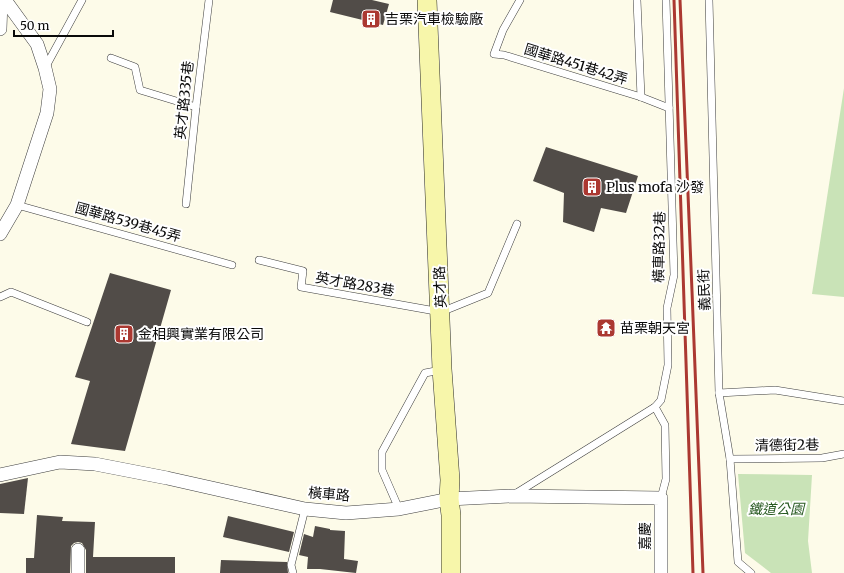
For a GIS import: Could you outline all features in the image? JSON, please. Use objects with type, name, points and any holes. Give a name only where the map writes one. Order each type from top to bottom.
[{"type":"street","points":[[0,29],[1,0]]},
{"type":"street","points":[[0,234],[17,205],[47,113],[50,89],[37,44],[5,0]]},
{"type":"street","name":"英才路","points":[[427,0],[441,312],[442,369],[450,480],[449,499],[452,515],[451,573]]},
{"type":"street","name":"橫車路","points":[[0,475],[60,462],[95,464],[167,478],[305,509],[346,513],[399,509],[449,499],[512,496],[661,498]]},
{"type":"street","name":"嘉慶","points":[[661,498],[661,573]]},
{"type":"street","points":[[78,550],[78,573]]},
{"type":"lane","points":[[45,68],[82,0]]},
{"type":"lane","name":"英才路335巷","points":[[186,204],[209,0]]},
{"type":"lane","name":"國華路451巷42弄","points":[[520,0],[503,30],[494,54],[504,55],[669,108]]},
{"type":"lane","points":[[637,0],[641,98]]},
{"type":"lane","name":"橫車路32巷","points":[[655,407],[661,400],[668,365],[667,308],[674,275],[666,0]]},
{"type":"lane","name":"義民街","points":[[709,0],[719,394],[730,459],[738,562],[751,573]]},
{"type":"lane","points":[[111,58],[135,67],[140,90],[196,107]]},
{"type":"lane","name":"國華路539巷45弄","points":[[17,205],[232,265]]},
{"type":"lane","points":[[441,312],[488,293],[517,224]]},
{"type":"lane","name":"英才路283巷","points":[[259,260],[303,271],[301,287],[441,312]]},
{"type":"lane","points":[[0,297],[11,292],[87,322]]},
{"type":"lane","points":[[399,509],[382,470],[382,452],[425,373],[442,369]]},
{"type":"lane","points":[[719,394],[775,390],[844,401]]},
{"type":"lane","points":[[512,496],[655,407],[665,425],[666,479],[661,498]]},
{"type":"lane","name":"清德街2巷","points":[[730,459],[822,458],[844,454]]},
{"type":"lane","points":[[293,573],[292,565],[305,509]]},
{"type":"green space","points":[[844,88],[844,297],[812,294]]},
{"type":"green space","name":"鐵道公園","points":[[738,474],[812,475],[808,541],[812,573],[771,573],[745,553]]},
{"type":"building","name":"吉栗汽車檢驗廠","points":[[333,0],[372,0],[389,4],[383,25],[330,12]]},
{"type":"building","name":"Plus mofa 沙發","points":[[546,147],[638,176],[626,213],[601,208],[594,232],[563,222],[564,193],[533,181]]},
{"type":"building","name":"金相興實業有限公司","points":[[110,273],[171,290],[125,451],[71,444],[90,381],[75,377]]},
{"type":"building","points":[[28,478],[24,514],[0,513],[0,484]]},
{"type":"building","points":[[37,515],[63,517],[62,521],[95,522],[93,557],[175,557],[175,573],[86,573],[86,550],[82,543],[78,542],[71,546],[70,573],[26,573],[26,558],[34,558]]},
{"type":"building","points":[[228,516],[294,532],[289,552],[223,537]]},
{"type":"building","points":[[315,526],[330,530],[345,531],[344,559],[358,561],[356,573],[307,569],[308,557],[299,555],[304,534],[313,537]]},
{"type":"building","points":[[221,560],[287,562],[288,573],[220,573]]},
{"type":"railway","points":[[674,0],[693,573]]},
{"type":"railway","points":[[680,0],[703,573]]},
{"type":"place","name":"吉栗汽車檢驗廠","points":[[371,19]]},
{"type":"place","name":"Plus mofa 沙發","points":[[592,187]]},
{"type":"place","name":"苗栗朝天宮","points":[[606,328]]},
{"type":"place","name":"金相興實業有限公司","points":[[124,334]]}]
